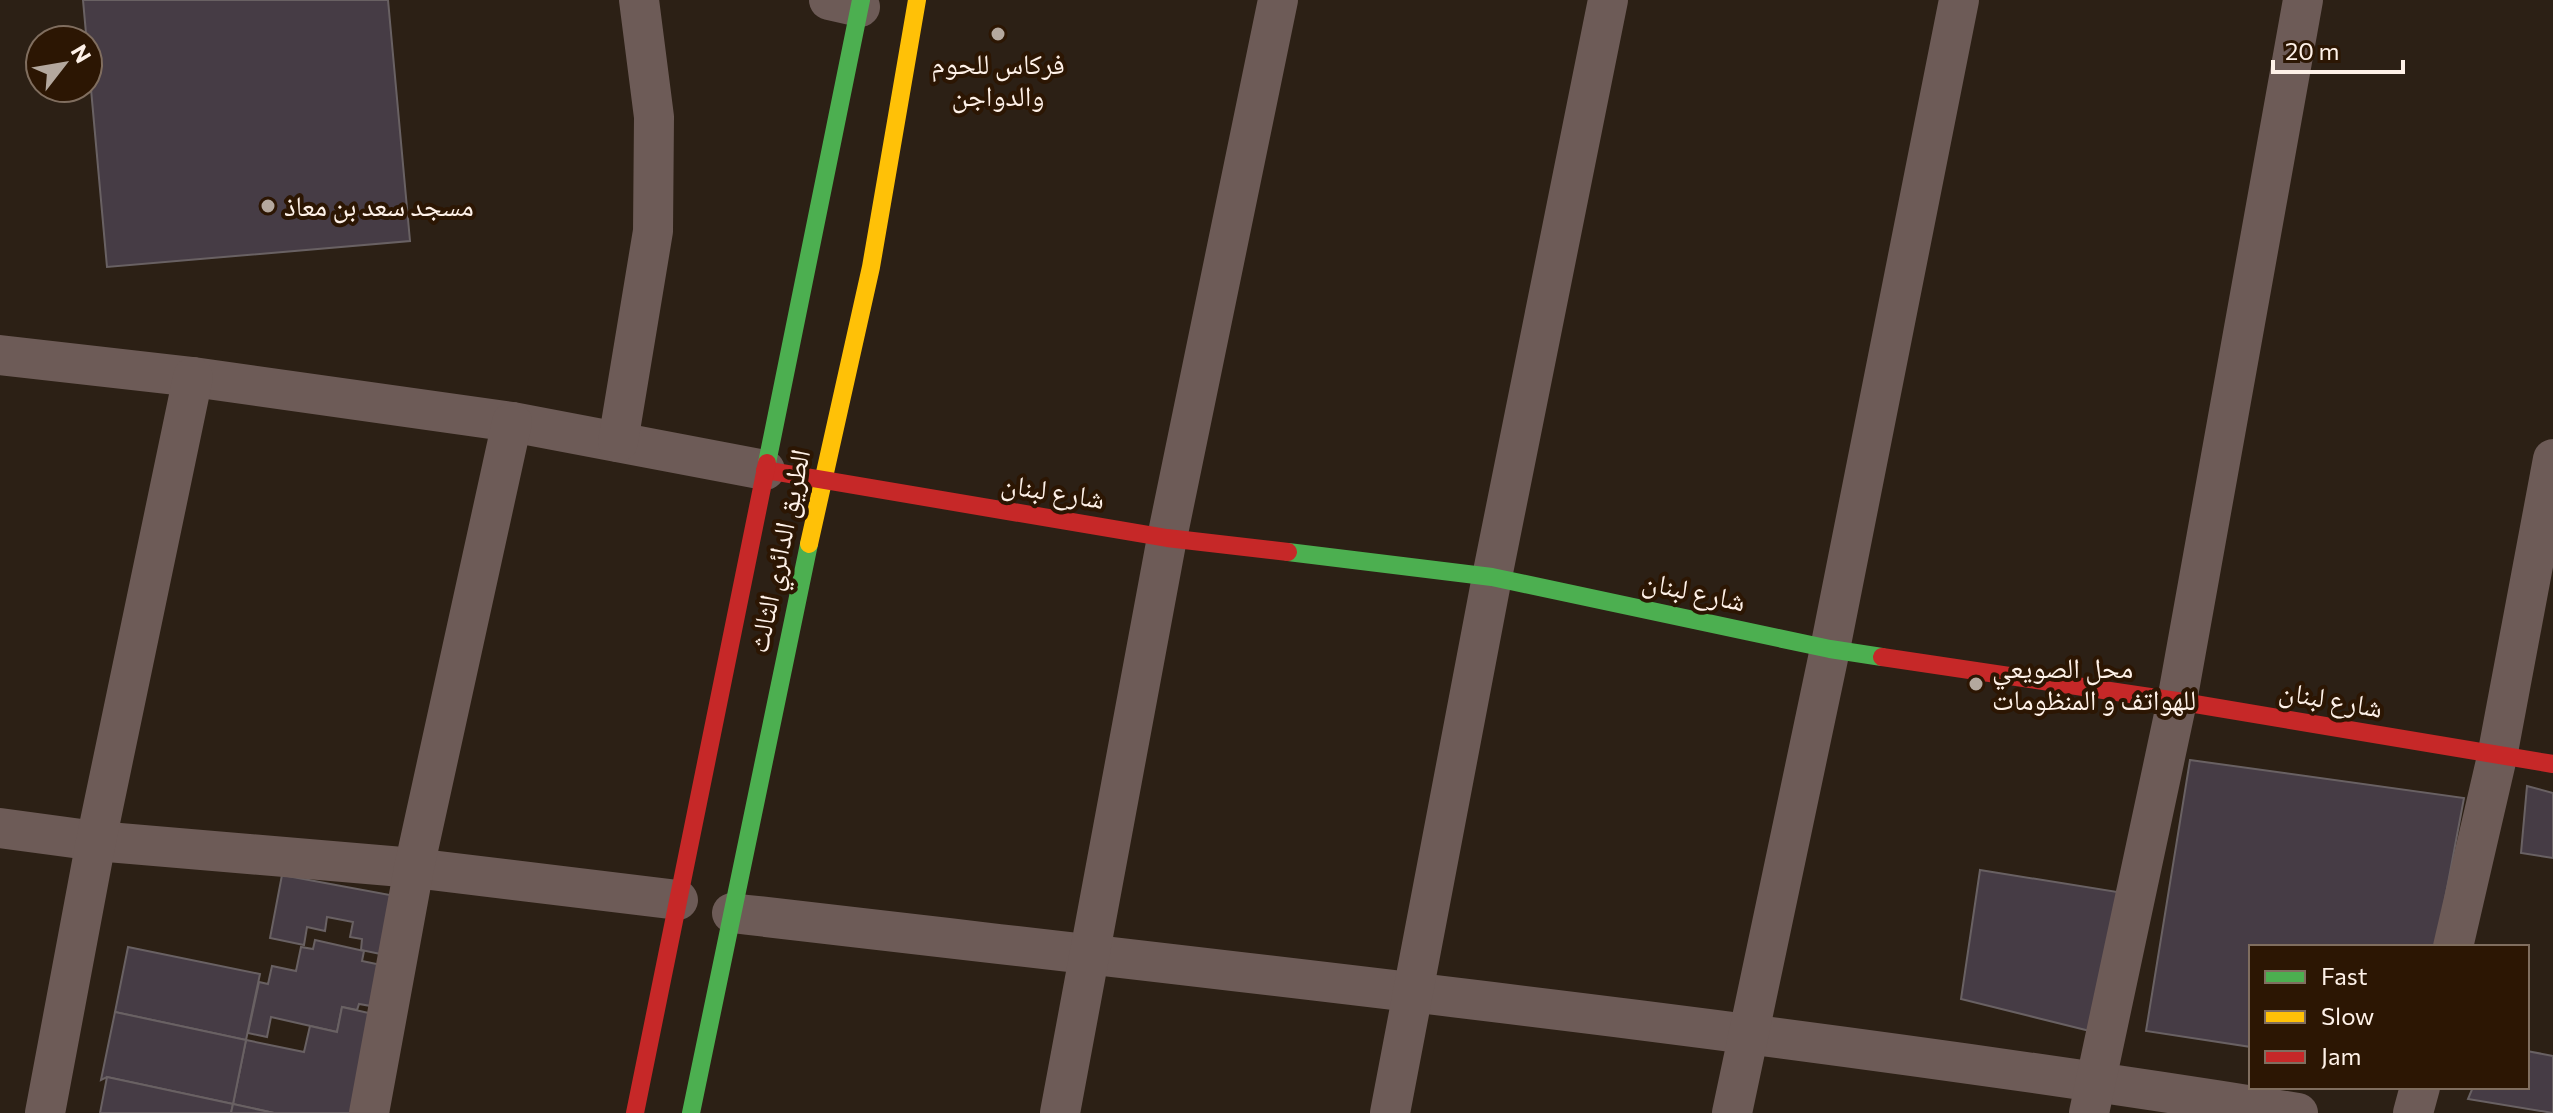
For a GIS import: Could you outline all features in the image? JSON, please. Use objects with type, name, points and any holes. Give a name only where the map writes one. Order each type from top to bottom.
[{"type":"main road","name":"الطريق الدائري الثالث","points":[[691,1113],[822,481],[871,267],[917,0]]},
{"type":"main road","name":"الطريق الدائري الثالث","points":[[635,1113],[765,470],[850,2]]},
{"type":"main road","name":"شارع لبنان","points":[[765,470],[1167,538],[1492,577],[1830,649],[2177,701],[2553,764]]},
{"type":"street","points":[[618,442],[653,231],[654,117],[639,0]]},
{"type":"street","points":[[1060,1113],[1167,538],[1278,0]]},
{"type":"street","points":[[1390,1113],[1492,577],[1608,0]]},
{"type":"street","points":[[1732,1113],[1830,649],[1959,0]]},
{"type":"street","points":[[2093,1097],[2177,701],[2303,0]]},
{"type":"street","points":[[0,355],[193,377],[512,422],[765,470]]},
{"type":"street","points":[[45,1113],[96,841],[193,377]]},
{"type":"street","points":[[369,1113],[414,868],[512,422]]},
{"type":"street","points":[[2453,945],[2497,757],[2553,459]]},
{"type":"street","points":[[0,828],[96,841],[414,868],[678,900]]},
{"type":"street","points":[[732,913],[1749,1034],[2093,1097],[2298,1113]]},
{"type":"street","points":[[2413,1113],[2419,1089]]},
{"type":"building","points":[[83,0],[388,0],[410,241],[107,267],[92,104],[104,104],[104,24],[85,24]]},
{"type":"building","points":[[2190,760],[2464,798],[2436,945],[2249,945],[2249,1047],[2146,1031]]},
{"type":"building","points":[[2527,786],[2553,793],[2553,858],[2521,853]]},
{"type":"building","points":[[1980,870],[2136,895],[2106,1035],[1961,999]]},
{"type":"building","points":[[282,875],[406,898],[395,957],[361,950],[362,939],[350,937],[353,922],[327,917],[325,931],[307,927],[304,945],[270,938]]},
{"type":"building","points":[[315,940],[364,951],[362,961],[391,967],[382,1008],[359,1004],[357,1010],[342,1007],[337,1032],[271,1017],[267,1037],[248,1033],[259,982],[268,984],[272,966],[296,971],[301,947],[313,949]]},
{"type":"building","points":[[128,947],[260,974],[246,1040],[115,1012]]},
{"type":"building","points":[[342,1007],[382,1016],[365,1113],[274,1113],[233,1104],[246,1040],[304,1052],[310,1026],[337,1032]]},
{"type":"building","points":[[115,1012],[246,1040],[233,1104],[107,1077],[101,1080]]},
{"type":"building","points":[[2529,1051],[2553,1056],[2553,1113],[2468,1099],[2472,1089],[2529,1089]]},
{"type":"building","points":[[107,1077],[233,1104],[231,1113],[100,1113]]},
{"type":"building","points":[[233,1104],[274,1113],[231,1113]]},
{"type":"traffic: fast","points":[[767,463],[861,0]]},
{"type":"traffic: fast","points":[[691,1113],[809,544]]},
{"type":"traffic: fast","points":[[1288,552],[1492,577],[1830,649],[1882,657]]},
{"type":"traffic: slow","points":[[809,544],[871,267],[917,0]]},
{"type":"traffic: jam","points":[[635,1113],[767,463]]},
{"type":"traffic: jam","points":[[765,470],[1167,538],[1288,552]]},
{"type":"traffic: jam","points":[[1882,657],[2177,701],[2553,764]]},
{"type":"place","name":"فركاس للحوم والدواجن","points":[[998,34]]},
{"type":"place","name":"مسجد سعد بن معاذ","points":[[268,206]]},
{"type":"place","name":"محل الصويعي للهواتف و المنظومات","points":[[1976,684]]}]
